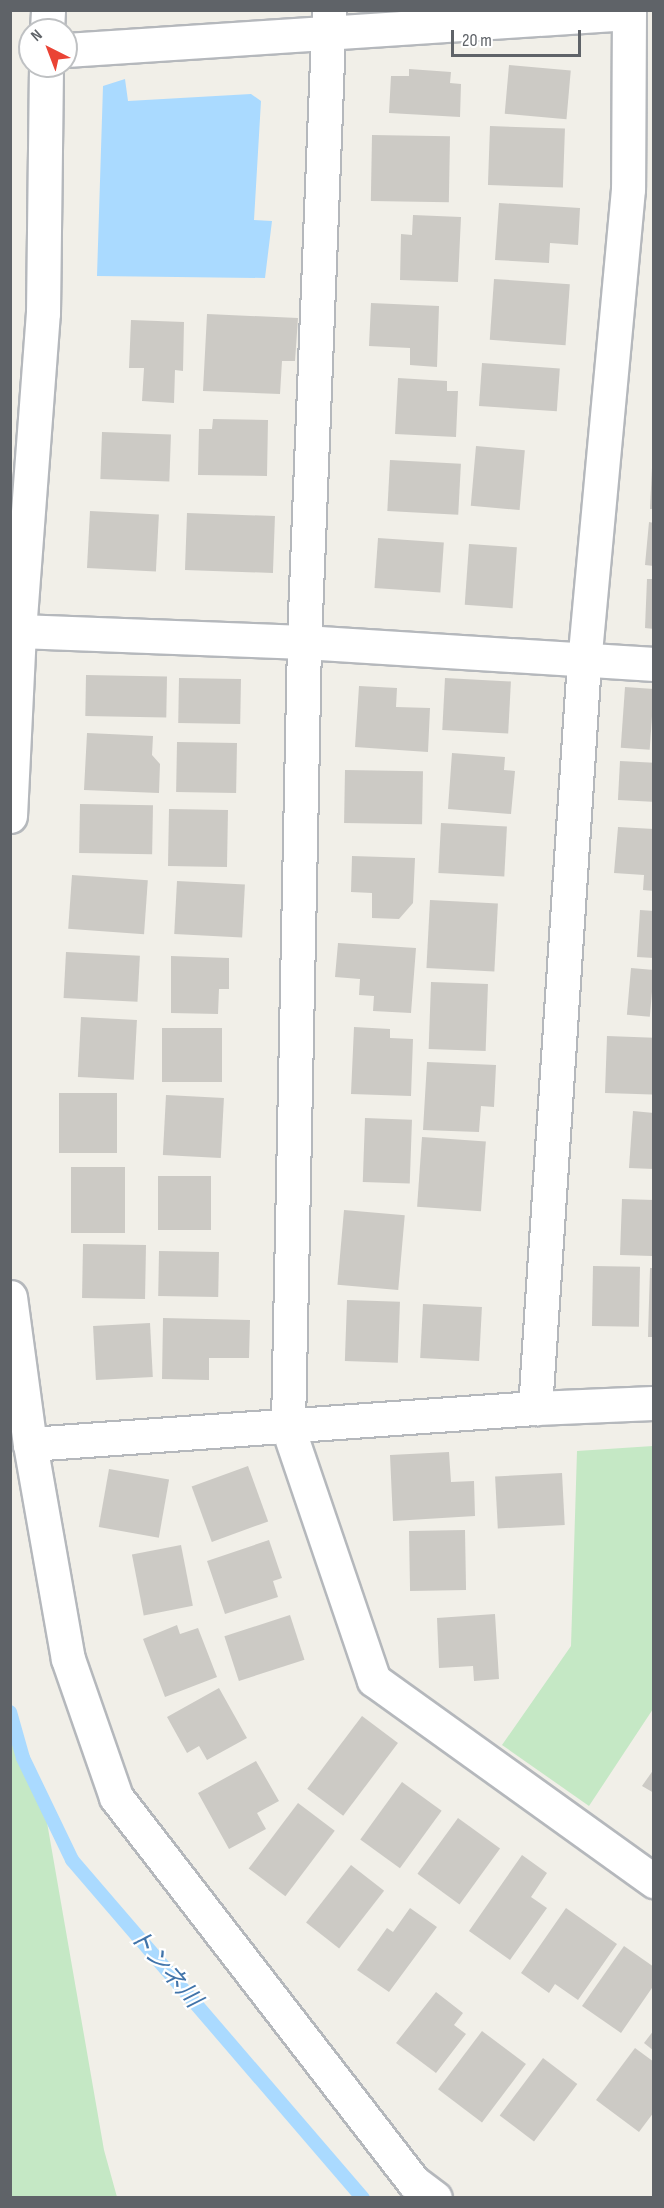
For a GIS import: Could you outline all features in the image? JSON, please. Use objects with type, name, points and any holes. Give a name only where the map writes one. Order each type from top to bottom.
[{"type":"street","points":[[78,49],[328,21],[629,12],[628,189],[584,661],[535,1408]]},
{"type":"street","points":[[328,21],[304,642],[288,1428],[374,1680],[654,1881]]},
{"type":"street","points":[[10,816],[20,631],[43,314],[46,78]]},
{"type":"street","points":[[20,631],[304,642],[654,664]]},
{"type":"street","points":[[10,1298],[30,1444],[68,1659],[116,1797],[414,2182],[435,2198]]},
{"type":"street","points":[[30,1444],[288,1428],[535,1408],[654,1403]]},
{"type":"green space","points":[[653,1446],[653,1709],[589,1806],[502,1745],[571,1646],[577,1451]]},
{"type":"green space","points":[[11,1714],[44,1805],[104,2150],[117,2197],[11,2197]]},
{"type":"water","points":[[125,79],[128,101],[251,94],[261,101],[254,220],[272,221],[265,278],[97,276],[103,86]]},
{"type":"building","points":[[509,65],[571,70],[566,119],[505,114]]},
{"type":"building","points":[[409,69],[451,72],[450,83],[461,84],[460,117],[389,113],[391,76],[409,76]]},
{"type":"building","points":[[490,126],[565,129],[563,188],[488,185]]},
{"type":"building","points":[[372,135],[450,136],[449,202],[371,201]]},
{"type":"building","points":[[499,203],[580,208],[578,245],[550,243],[549,263],[495,260]]},
{"type":"building","points":[[413,215],[461,217],[458,282],[400,280],[401,234],[412,235]]},
{"type":"building","points":[[494,279],[570,284],[566,345],[490,340]]},
{"type":"building","points":[[371,303],[439,306],[437,367],[410,365],[410,348],[369,346]]},
{"type":"building","points":[[207,314],[298,318],[295,361],[282,361],[280,394],[203,391]]},
{"type":"building","points":[[131,320],[184,322],[183,371],[175,370],[174,403],[142,401],[144,368],[129,368]]},
{"type":"building","points":[[482,363],[560,368],[557,411],[479,406]]},
{"type":"building","points":[[398,378],[447,381],[447,391],[458,391],[456,437],[395,434]]},
{"type":"building","points":[[213,419],[268,420],[267,476],[198,475],[199,429],[212,429]]},
{"type":"building","points":[[102,432],[171,434],[169,481],[100,479]]},
{"type":"building","points":[[476,446],[525,450],[520,510],[471,506]]},
{"type":"building","points":[[390,460],[461,464],[458,515],[387,511]]},
{"type":"building","points":[[652,468],[654,468],[654,509],[650,509]]},
{"type":"building","points":[[90,511],[159,515],[156,572],[87,568]]},
{"type":"building","points":[[187,513],[275,516],[273,573],[185,570]]},
{"type":"building","points":[[649,522],[654,523],[654,566],[645,565]]},
{"type":"building","points":[[378,538],[444,543],[440,592],[375,588]]},
{"type":"building","points":[[469,544],[517,547],[513,608],[465,605]]},
{"type":"building","points":[[647,579],[654,579],[654,629],[645,628]]},
{"type":"building","points":[[86,675],[167,676],[166,717],[85,716]]},
{"type":"building","points":[[179,678],[241,679],[240,724],[178,723]]},
{"type":"building","points":[[445,678],[511,681],[508,733],[442,730]]},
{"type":"building","points":[[359,686],[397,688],[396,707],[430,708],[428,752],[355,747]]},
{"type":"building","points":[[625,687],[654,689],[650,750],[621,748]]},
{"type":"building","points":[[87,733],[153,736],[152,755],[160,764],[159,793],[84,790]]},
{"type":"building","points":[[177,742],[237,743],[236,793],[176,792]]},
{"type":"building","points":[[452,753],[505,757],[504,770],[515,771],[511,814],[448,809]]},
{"type":"building","points":[[620,761],[654,763],[652,802],[618,800]]},
{"type":"building","points":[[345,770],[423,771],[422,824],[344,823]]},
{"type":"building","points":[[80,804],[153,805],[152,854],[79,853]]},
{"type":"building","points":[[169,809],[228,810],[227,867],[168,866]]},
{"type":"building","points":[[441,823],[507,826],[504,876],[438,873]]},
{"type":"building","points":[[618,827],[654,829],[654,891],[643,890],[644,875],[614,873]]},
{"type":"building","points":[[352,856],[415,858],[413,903],[399,919],[372,918],[372,893],[351,892]]},
{"type":"building","points":[[72,875],[148,880],[144,934],[68,929]]},
{"type":"building","points":[[177,881],[245,885],[242,937],[174,934]]},
{"type":"building","points":[[430,900],[498,904],[494,971],[426,968]]},
{"type":"building","points":[[640,910],[654,911],[654,958],[637,957]]},
{"type":"building","points":[[338,943],[416,948],[411,1013],[373,1011],[374,996],[359,995],[360,979],[335,977]]},
{"type":"building","points":[[66,952],[140,956],[137,1002],[64,998]]},
{"type":"building","points":[[171,956],[229,958],[229,989],[219,989],[218,1014],[171,1013]]},
{"type":"building","points":[[631,968],[654,970],[650,1017],[627,1015]]},
{"type":"building","points":[[431,982],[488,984],[486,1051],[429,1049]]},
{"type":"building","points":[[81,1017],[137,1020],[134,1080],[78,1077]]},
{"type":"building","points":[[354,1027],[390,1029],[390,1038],[413,1039],[411,1096],[351,1094]]},
{"type":"building","points":[[162,1028],[222,1028],[222,1082],[162,1082]]},
{"type":"building","points":[[607,1036],[654,1038],[652,1095],[605,1093]]},
{"type":"building","points":[[427,1062],[496,1065],[494,1107],[481,1106],[479,1132],[423,1130]]},
{"type":"building","points":[[59,1093],[117,1093],[117,1153],[59,1153]]},
{"type":"building","points":[[166,1095],[224,1098],[221,1158],[163,1155]]},
{"type":"building","points":[[633,1111],[654,1113],[654,1169],[629,1168]]},
{"type":"building","points":[[365,1118],[412,1120],[410,1184],[363,1182]]},
{"type":"building","points":[[422,1137],[486,1141],[481,1211],[417,1207]]},
{"type":"building","points":[[71,1167],[125,1167],[125,1233],[71,1233]]},
{"type":"building","points":[[158,1176],[211,1176],[211,1230],[158,1230]]},
{"type":"building","points":[[622,1199],[654,1200],[652,1256],[620,1255]]},
{"type":"building","points":[[344,1210],[405,1215],[398,1290],[337,1285]]},
{"type":"building","points":[[83,1244],[146,1245],[145,1299],[82,1298]]},
{"type":"building","points":[[159,1251],[219,1252],[218,1297],[158,1296]]},
{"type":"building","points":[[593,1266],[640,1267],[639,1327],[592,1326]]},
{"type":"building","points":[[650,1268],[654,1268],[654,1337],[648,1337]]},
{"type":"building","points":[[347,1300],[400,1302],[398,1363],[345,1361]]},
{"type":"building","points":[[423,1304],[482,1307],[479,1361],[420,1358]]},
{"type":"building","points":[[163,1318],[250,1320],[249,1358],[209,1358],[209,1380],[162,1379]]},
{"type":"building","points":[[150,1323],[153,1377],[96,1380],[93,1326]]},
{"type":"building","points":[[449,1452],[451,1482],[474,1481],[475,1516],[393,1521],[390,1455]]},
{"type":"building","points":[[248,1466],[268,1521],[212,1542],[192,1487]]},
{"type":"building","points":[[109,1469],[169,1480],[159,1538],[99,1527]]},
{"type":"building","points":[[562,1473],[565,1525],[498,1528],[495,1477]]},
{"type":"building","points":[[465,1530],[466,1590],[410,1591],[409,1531]]},
{"type":"building","points":[[269,1540],[282,1578],[273,1581],[278,1597],[225,1614],[207,1561]]},
{"type":"building","points":[[181,1545],[193,1606],[144,1615],[132,1555]]},
{"type":"building","points":[[495,1614],[499,1679],[474,1681],[473,1666],[439,1668],[437,1618]]},
{"type":"building","points":[[290,1615],[305,1660],[239,1681],[224,1636]]},
{"type":"building","points":[[177,1625],[180,1634],[198,1628],[217,1677],[165,1697],[143,1639]]},
{"type":"building","points":[[219,1688],[247,1738],[207,1760],[199,1746],[187,1753],[167,1717]]},
{"type":"building","points":[[362,1716],[398,1743],[343,1816],[307,1789]]},
{"type":"building","points":[[256,1761],[279,1801],[257,1813],[266,1829],[229,1849],[198,1793]]},
{"type":"building","points":[[654,1769],[654,1793],[642,1786]]},
{"type":"building","points":[[402,1782],[442,1811],[400,1868],[360,1839]]},
{"type":"building","points":[[298,1803],[335,1831],[285,1896],[249,1868]]},
{"type":"building","points":[[458,1818],[500,1849],[460,1904],[417,1874]]},
{"type":"building","points":[[522,1855],[547,1873],[531,1897],[547,1908],[510,1960],[469,1931]]},
{"type":"building","points":[[351,1865],[384,1891],[339,1948],[306,1923]]},
{"type":"building","points":[[410,1908],[437,1927],[389,1992],[357,1970],[387,1928],[393,1932]]},
{"type":"building","points":[[566,1908],[617,1944],[578,2000],[555,1984],[549,1993],[521,1973]]},
{"type":"building","points":[[624,1946],[654,1967],[654,1985],[621,2033],[582,2006]]},
{"type":"building","points":[[436,1992],[463,2013],[454,2025],[466,2034],[436,2073],[396,2043]]},
{"type":"building","points":[[654,2030],[654,2051],[644,2043]]},
{"type":"building","points":[[482,2031],[526,2064],[482,2122],[438,2089]]},
{"type":"building","points":[[635,2048],[654,2062],[654,2112],[639,2132],[596,2100]]},
{"type":"building","points":[[543,2058],[577,2084],[534,2141],[500,2116]]},
{"type":"waterway","name":"トンネ川","points":[[10,1712],[23,1758],[72,1860],[363,2198]]}]
